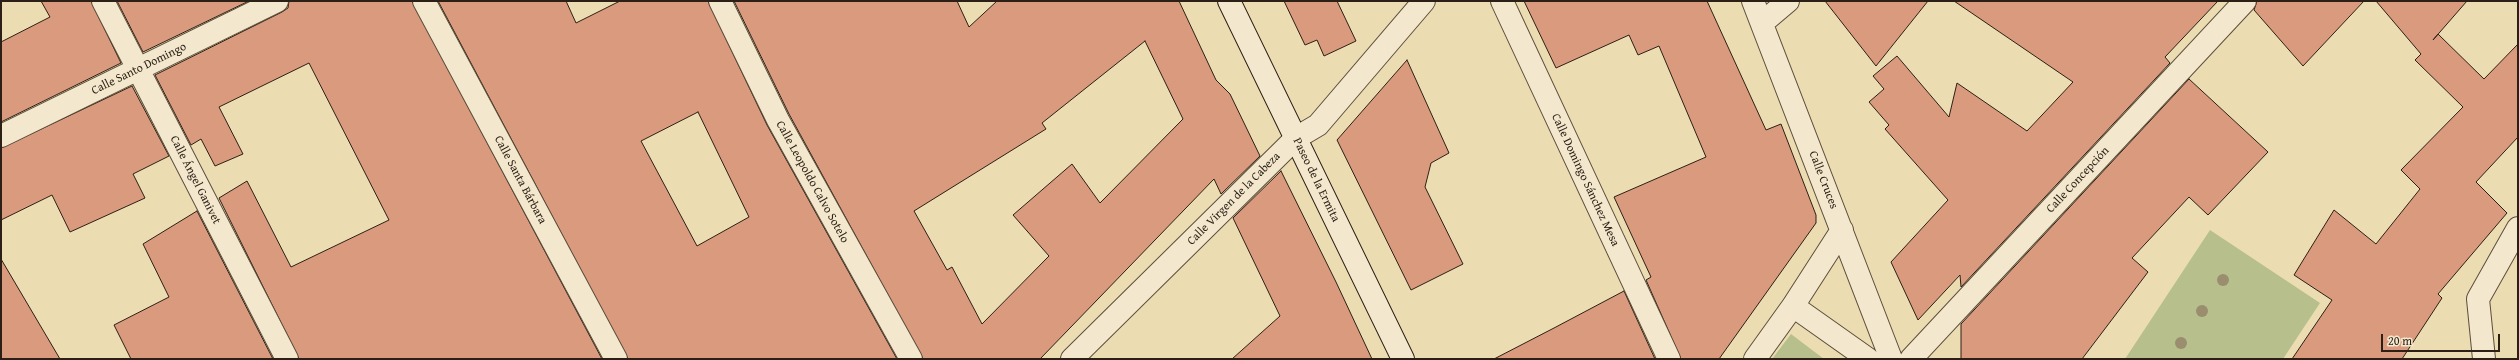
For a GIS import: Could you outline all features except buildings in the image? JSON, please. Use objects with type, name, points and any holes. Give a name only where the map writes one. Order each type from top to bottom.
[{"type":"street","name":"Calle Ángel Ganivet","points":[[103,1],[287,359]]},
{"type":"street","name":"Calle Santo Domingo","points":[[1,136],[277,1]]},
{"type":"street","name":"Calle Santa Bárbara","points":[[424,1],[616,359]]},
{"type":"street","name":"Calle Leopoldo Calvo Sotelo","points":[[720,1],[778,120],[911,359]]},
{"type":"street","name":"Paseo de la Ermita","points":[[1229,1],[1403,359]]},
{"type":"street","name":"Calle Virgen de la Cabeza","points":[[1072,359],[1296,138],[1318,125],[1424,1]]},
{"type":"street","name":"Calle Domingo Sánchez Mesa","points":[[1502,1],[1668,359]]},
{"type":"street","name":"Calle Cruces","points":[[1753,1],[1891,359]]},
{"type":"street","points":[[1762,22],[1788,1]]},
{"type":"street","name":"Calle Concepción","points":[[1910,359],[2245,1]]},
{"type":"street","points":[[2484,359],[2478,299],[2518,228]]},
{"type":"street","points":[[1755,359],[1793,306],[1842,230]]},
{"type":"street","points":[[1793,306],[1868,359]]},
{"type":"green space","points":[[2210,230],[2320,303],[2283,359],[2125,359]]},
{"type":"green space","points":[[1791,334],[1824,359],[1772,359]]}]
